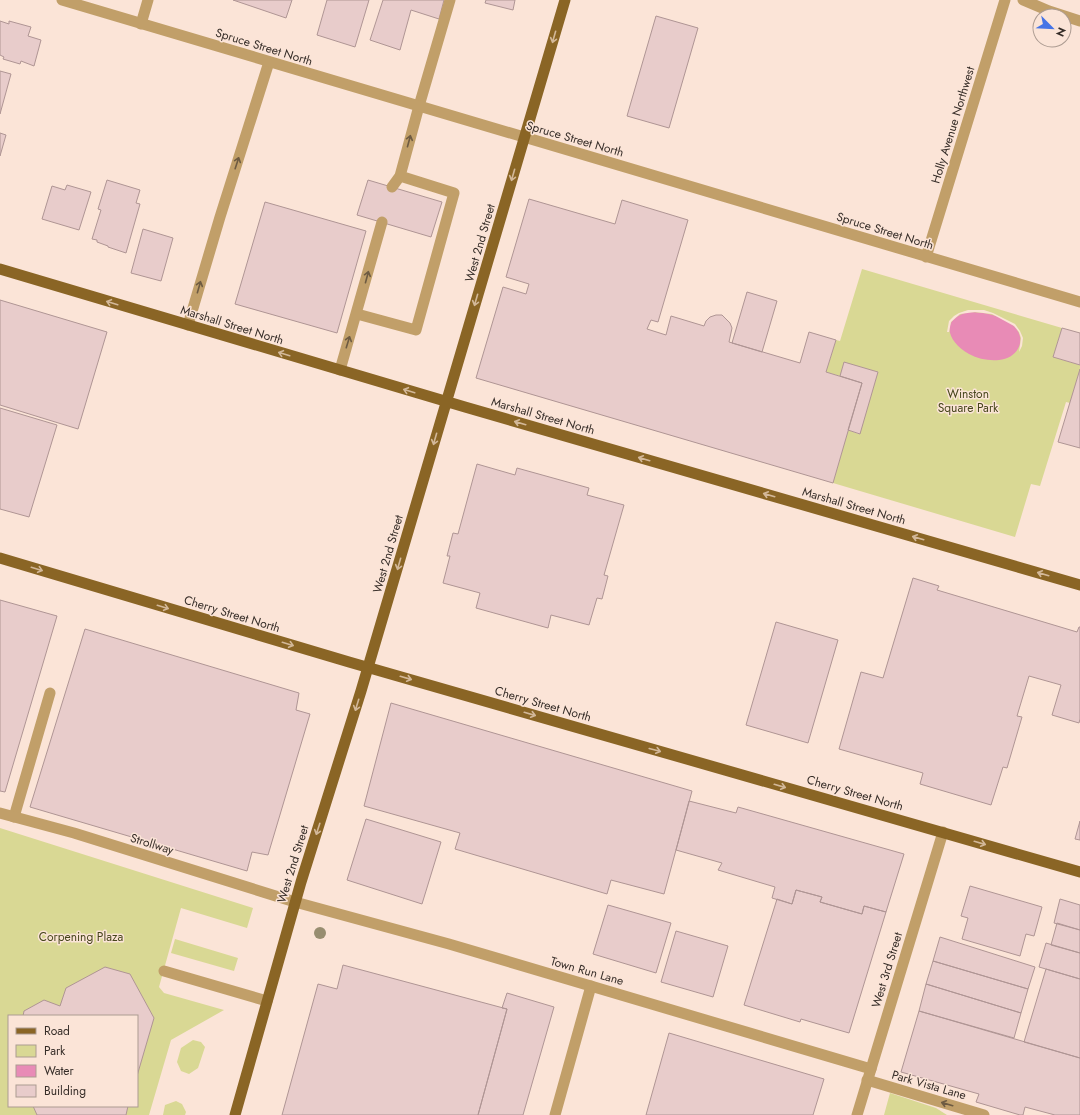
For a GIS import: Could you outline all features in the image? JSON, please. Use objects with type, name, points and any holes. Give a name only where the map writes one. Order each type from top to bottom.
[{"type":"main road","name":"West 2nd Street","points":[[235,1115],[295,902],[368,667],[565,0]]},
{"type":"main road","name":"Marshall Street North","points":[[0,269],[446,402],[1080,585]]},
{"type":"main road","name":"Cherry Street North","points":[[0,558],[368,667],[1080,872]]},
{"type":"street","name":"Spruce Street North","points":[[62,0],[1080,302]]},
{"type":"street","points":[[141,24],[148,0]]},
{"type":"street","points":[[392,187],[400,176],[418,106],[450,0]]},
{"type":"street","name":"Holly Avenue Northwest","points":[[926,257],[1005,0]]},
{"type":"street","points":[[1023,0],[1049,11],[1080,20]]},
{"type":"street","points":[[188,325],[220,217],[269,62]]},
{"type":"street","points":[[357,314],[416,330],[454,193],[400,176]]},
{"type":"street","points":[[340,370],[382,222]]},
{"type":"street","points":[[14,817],[50,692]]},
{"type":"street","name":"Strollway","points":[[0,813],[74,833],[295,902]]},
{"type":"street","name":"West 3rd Street","points":[[857,1115],[943,832]]},
{"type":"street","name":"Town Run Lane","points":[[295,902],[449,944],[871,1069]]},
{"type":"street","points":[[164,971],[267,1001]]},
{"type":"street","points":[[555,1115],[591,986]]},
{"type":"street","name":"Park Vista Lane","points":[[867,1080],[984,1115]]},
{"type":"green space","name":"Winston Square Park","points":[[862,269],[1062,328],[1053,357],[1080,365],[1080,369],[1070,403],[1066,402],[1040,486],[1031,484],[1015,537],[833,483],[848,430],[859,434],[878,372],[844,363],[840,376],[826,372],[836,340],[840,341]]},
{"type":"green space","name":"Corpening Plaza","points":[[0,828],[253,908],[247,928],[181,908],[159,987],[164,993],[224,1010],[171,1040],[149,1115],[0,1115]]},
{"type":"green space","points":[[175,939],[238,958],[234,971],[171,953]]},
{"type":"green space","points":[[193,1040],[201,1042],[205,1047],[198,1068],[189,1074],[181,1071],[177,1062],[181,1048]]},
{"type":"green space","points":[[890,1093],[936,1108],[947,1115],[884,1115]]},
{"type":"green space","points":[[176,1101],[182,1104],[186,1112],[185,1115],[163,1115],[165,1105]]},
{"type":"water","points":[[968,312],[992,315],[1004,319],[1014,326],[1020,337],[1020,343],[1015,352],[1005,359],[991,360],[969,354],[956,344],[950,332],[950,326],[953,320]]},
{"type":"pier","points":[[968,310],[984,310],[1015,324],[1023,338],[1022,346],[1019,352],[1021,338],[1019,332],[1014,326],[992,314],[975,312],[960,314],[951,322],[949,332],[947,332],[949,321],[959,313]]},
{"type":"building","points":[[233,0],[292,0],[286,18]]},
{"type":"building","points":[[327,0],[369,0],[355,47],[317,35]]},
{"type":"building","points":[[383,0],[444,0],[439,19],[411,10],[400,50],[370,40]]},
{"type":"building","points":[[486,0],[515,0],[513,10],[485,3]]},
{"type":"building","points":[[656,16],[698,28],[669,128],[627,116]]},
{"type":"building","points":[[0,21],[9,24],[9,21],[31,27],[28,36],[41,40],[34,66],[21,61],[20,64],[3,59],[4,57],[0,55]]},
{"type":"building","points":[[0,71],[11,74],[0,114]]},
{"type":"building","points":[[0,133],[6,135],[0,156]]},
{"type":"building","points":[[107,180],[140,190],[136,203],[140,204],[126,253],[108,247],[97,242],[97,240],[92,239],[101,210],[98,209]]},
{"type":"building","points":[[368,180],[442,202],[431,237],[357,215]]},
{"type":"building","points":[[67,185],[91,192],[79,230],[42,219],[52,186],[65,190]]},
{"type":"building","points":[[529,199],[615,224],[622,200],[688,220],[658,322],[651,320],[647,329],[666,335],[671,316],[704,326],[710,317],[722,315],[730,323],[732,328],[729,342],[800,363],[809,332],[836,340],[826,372],[862,383],[833,483],[476,378],[503,287],[526,294],[529,284],[506,277]]},
{"type":"building","points":[[265,202],[366,231],[337,333],[235,304]]},
{"type":"building","points":[[143,229],[173,238],[161,281],[131,273]]},
{"type":"building","points":[[747,292],[777,301],[762,352],[732,343]]},
{"type":"building","points":[[0,300],[107,332],[78,429],[0,405]]},
{"type":"building","points":[[1062,328],[1080,333],[1080,365],[1053,357]]},
{"type":"building","points":[[844,362],[878,372],[860,434],[848,430],[862,383],[840,376]]},
{"type":"building","points":[[1080,369],[1080,448],[1058,442]]},
{"type":"building","points":[[0,408],[57,425],[29,517],[0,509]]},
{"type":"building","points":[[477,464],[515,475],[517,468],[589,488],[587,495],[624,505],[604,575],[608,576],[602,599],[597,598],[589,625],[551,615],[548,628],[476,608],[480,593],[443,583],[450,556],[447,556],[453,533],[458,534]]},
{"type":"building","points":[[913,578],[939,586],[937,590],[1077,632],[1080,627],[1079,723],[1052,715],[1061,685],[1029,676],[1017,716],[1022,717],[1007,768],[1003,767],[991,805],[920,784],[923,773],[839,749],[861,672],[883,678]]},
{"type":"building","points":[[0,600],[57,616],[5,792],[0,791]]},
{"type":"building","points":[[776,622],[838,640],[808,743],[746,725]]},
{"type":"building","points":[[85,629],[299,693],[296,710],[310,714],[268,855],[252,852],[247,871],[30,807]]},
{"type":"building","points":[[391,703],[692,791],[664,894],[611,880],[607,894],[455,849],[460,833],[364,806]]},
{"type":"building","points":[[689,801],[736,813],[738,807],[904,854],[886,912],[864,906],[862,914],[820,902],[822,897],[796,890],[792,904],[772,898],[775,887],[718,870],[722,863],[676,850]]},
{"type":"building","points":[[366,819],[441,842],[422,904],[347,880]]},
{"type":"building","points":[[1080,821],[1080,840],[1075,839]]},
{"type":"building","points":[[970,886],[1042,907],[1034,936],[1026,934],[1020,956],[962,939],[968,918],[961,916]]},
{"type":"building","points":[[796,890],[822,897],[820,902],[862,914],[864,906],[886,912],[849,1033],[801,1019],[800,1022],[744,1005],[777,899],[792,904]]},
{"type":"building","points":[[1060,899],[1080,905],[1080,930],[1054,923]]},
{"type":"building","points":[[608,905],[671,923],[656,973],[593,954]]},
{"type":"building","points":[[1057,923],[1080,930],[1080,953],[1051,945]]},
{"type":"building","points":[[676,931],[728,946],[713,997],[661,982]]},
{"type":"building","points":[[940,937],[1035,967],[1028,989],[933,961]]},
{"type":"building","points":[[1046,943],[1080,953],[1080,979],[1039,967]]},
{"type":"building","points":[[933,961],[1028,989],[1021,1013],[926,984]]},
{"type":"building","points":[[343,965],[507,1009],[478,1115],[282,1115],[318,984],[337,989]]},
{"type":"building","points":[[105,967],[130,974],[154,1018],[138,1073],[138,1015],[23,1015],[24,1011],[44,1000],[60,1006],[66,988]]},
{"type":"building","points":[[1046,969],[1080,979],[1080,1058],[1024,1042]]},
{"type":"building","points":[[926,984],[1021,1013],[1014,1038],[919,1011]]},
{"type":"building","points":[[507,993],[554,1007],[523,1115],[478,1115],[507,1009],[502,1008]]},
{"type":"building","points":[[919,1011],[1080,1058],[1080,1115],[1055,1115],[1025,1107],[1023,1115],[1020,1115],[976,1102],[979,1094],[901,1072]]},
{"type":"building","points":[[669,1033],[824,1079],[813,1115],[646,1115]]},
{"type":"building","points":[[33,1107],[128,1107],[126,1115],[37,1115]]}]
